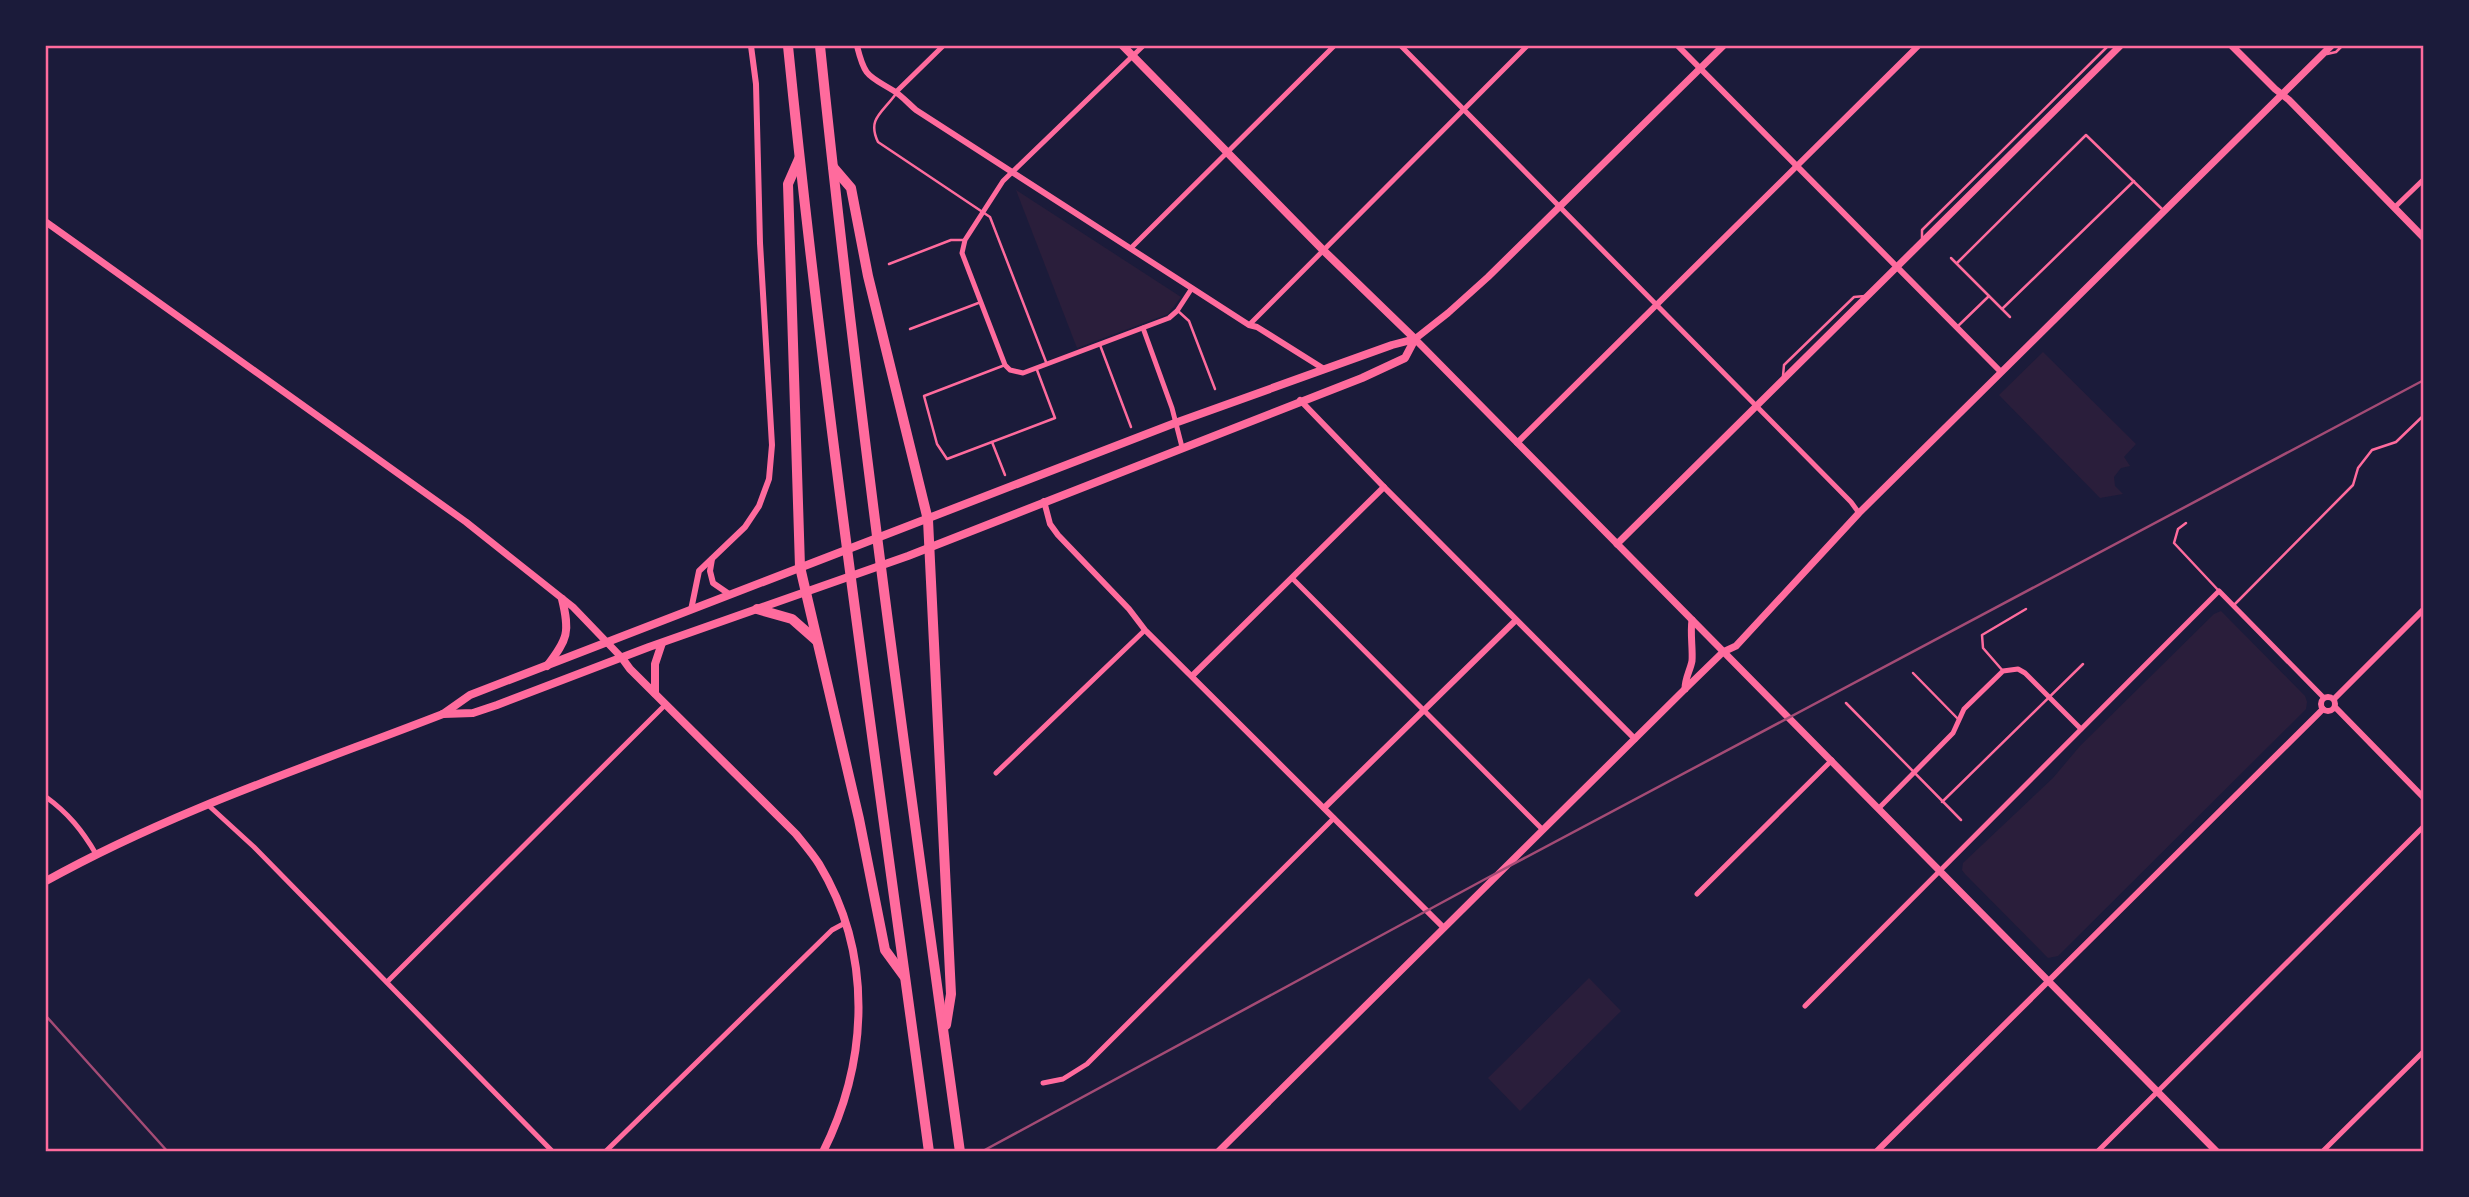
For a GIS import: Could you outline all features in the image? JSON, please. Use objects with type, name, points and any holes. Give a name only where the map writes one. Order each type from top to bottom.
[{"type":"highway","points":[[788,46],[843,521],[929,1152]]},
{"type":"highway","points":[[820,46],[832,167],[874,508],[960,1152]]},
{"type":"highway","points":[[799,158],[788,184],[800,567],[811,590],[817,641],[859,818],[885,950],[905,978]]},
{"type":"highway","points":[[832,167],[851,188],[868,276],[928,520],[951,994],[944,1036]]},
{"type":"highway","points":[[757,610],[792,619],[817,641]]},
{"type":"main road","points":[[1123,46],[2217,1152]]},
{"type":"main road","points":[[46,881],[96,854],[207,803],[443,714],[467,696],[1175,423],[1415,339],[1448,313],[1723,46]]},
{"type":"main road","points":[[1616,544],[2120,46]]},
{"type":"main road","points":[[2232,46],[2424,238]]},
{"type":"main road","points":[[1218,1152],[1685,689],[1723,652],[1737,646],[1859,513],[2331,46]]},
{"type":"main road","points":[[46,222],[467,522],[532,572],[781,817],[818,863],[845,923],[859,994],[856,1057],[842,1109],[823,1152]]},
{"type":"main road","points":[[443,714],[472,713],[908,556],[1300,400],[1362,378],[1405,358],[1415,339]]},
{"type":"main road","points":[[547,666],[561,648],[567,634],[562,599]]},
{"type":"main road","points":[[1685,689],[1685,678],[1692,662],[1692,620]]},
{"type":"main road","points":[[656,693],[655,664],[662,643]]},
{"type":"street","points":[[691,610],[699,571],[745,527],[759,506],[769,479],[772,445],[760,243],[756,84],[751,46]]},
{"type":"street","points":[[857,46],[861,64],[871,79],[896,92],[916,110],[1249,325],[1257,327],[1324,369]]},
{"type":"street","points":[[896,92],[943,46]]},
{"type":"street","points":[[1143,46],[1003,181],[965,240],[962,253],[1005,365],[1016,373],[1048,365],[1169,318],[1192,288]]},
{"type":"street","points":[[1131,248],[1334,46]]},
{"type":"street","points":[[1401,46],[1859,513]]},
{"type":"street","points":[[1249,325],[1527,46]]},
{"type":"street","points":[[1678,46],[2001,372]]},
{"type":"street","points":[[1517,443],[1918,46]]},
{"type":"street","points":[[2394,208],[2424,179]]},
{"type":"street","points":[[1143,328],[1182,447]]},
{"type":"street","points":[[1300,400],[1635,739]]},
{"type":"street","points":[[1192,676],[1384,487]]},
{"type":"street","points":[[1044,501],[1050,524],[1058,535],[1145,629],[1444,928]]},
{"type":"street","points":[[712,559],[710,571],[713,583],[729,594]]},
{"type":"street","points":[[1292,578],[1542,829]]},
{"type":"street","points":[[1805,1006],[2219,591],[2323,698]]},
{"type":"street","points":[[2424,609],[2334,699],[2334,707],[2424,798]]},
{"type":"street","points":[[1324,808],[1516,620]]},
{"type":"street","points":[[996,773],[1145,629]]},
{"type":"street","points":[[1879,808],[1952,733],[1964,709],[2003,671],[2018,668],[2025,673],[2081,729]]},
{"type":"street","points":[[2323,698],[2330,696],[2334,699]]},
{"type":"street","points":[[2323,698],[2323,709]]},
{"type":"street","points":[[387,982],[666,704]]},
{"type":"street","points":[[2323,709],[2329,711],[2334,707]]},
{"type":"street","points":[[1876,1152],[2323,709]]},
{"type":"street","points":[[1697,894],[1832,760]]},
{"type":"street","points":[[46,797],[65,811],[83,831],[96,854]]},
{"type":"street","points":[[207,803],[254,847],[553,1152]]},
{"type":"street","points":[[1043,1083],[1063,1079],[1087,1063],[1334,818]]},
{"type":"street","points":[[2097,1152],[2424,827]]},
{"type":"street","points":[[605,1152],[832,930],[845,923]]},
{"type":"street","points":[[2322,1152],[2424,1051]]},
{"type":"lane","points":[[1922,242],[1922,230],[2108,46]]},
{"type":"lane","points":[[2322,55],[2336,52],[2342,46]]},
{"type":"lane","points":[[896,92],[873,124],[872,130],[878,142],[984,211],[993,223],[1048,365]]},
{"type":"lane","points":[[1957,263],[2086,135],[2163,210]]},
{"type":"lane","points":[[2002,309],[2134,181]]},
{"type":"lane","points":[[889,264],[951,240],[965,240]]},
{"type":"lane","points":[[1951,258],[2010,317]]},
{"type":"lane","points":[[1957,327],[1989,296]]},
{"type":"lane","points":[[910,329],[981,302]]},
{"type":"lane","points":[[1177,311],[1189,320],[1215,389]]},
{"type":"lane","points":[[1100,344],[1131,427]]},
{"type":"lane","points":[[1005,365],[924,396],[937,444],[947,459],[1055,418],[1036,369]]},
{"type":"lane","points":[[2234,606],[2353,485],[2358,468],[2372,450],[2396,442],[2424,415]]},
{"type":"lane","points":[[992,442],[1005,475]]},
{"type":"lane","points":[[2186,523],[2178,529],[2174,543],[2219,591]]},
{"type":"lane","points":[[2003,671],[1983,648],[1982,635],[2026,609]]},
{"type":"lane","points":[[1942,802],[2084,664]]},
{"type":"lane","points":[[1913,673],[1959,720]]},
{"type":"lane","points":[[1846,703],[1961,820]]},
{"type":"shaded area","points":[[1016,190],[1181,297],[1168,314],[1077,348]]},
{"type":"shaded area","points":[[2043,352],[2136,444],[2124,457],[2130,466],[2121,468],[2114,477],[2115,486],[2123,494],[2100,498],[1999,395]]},
{"type":"shaded area","points":[[2221,611],[2305,696],[2306,709],[2058,956],[2048,958],[1965,874],[1962,870],[1963,863],[2053,778],[2080,746],[2214,614]]},
{"type":"shaded area","points":[[1589,978],[1621,1011],[1520,1111],[1488,1078]]},
{"type":"railway","points":[[981,1152],[1502,870],[2424,380]]},
{"type":"railway","points":[[46,1016],[168,1152]]}]
